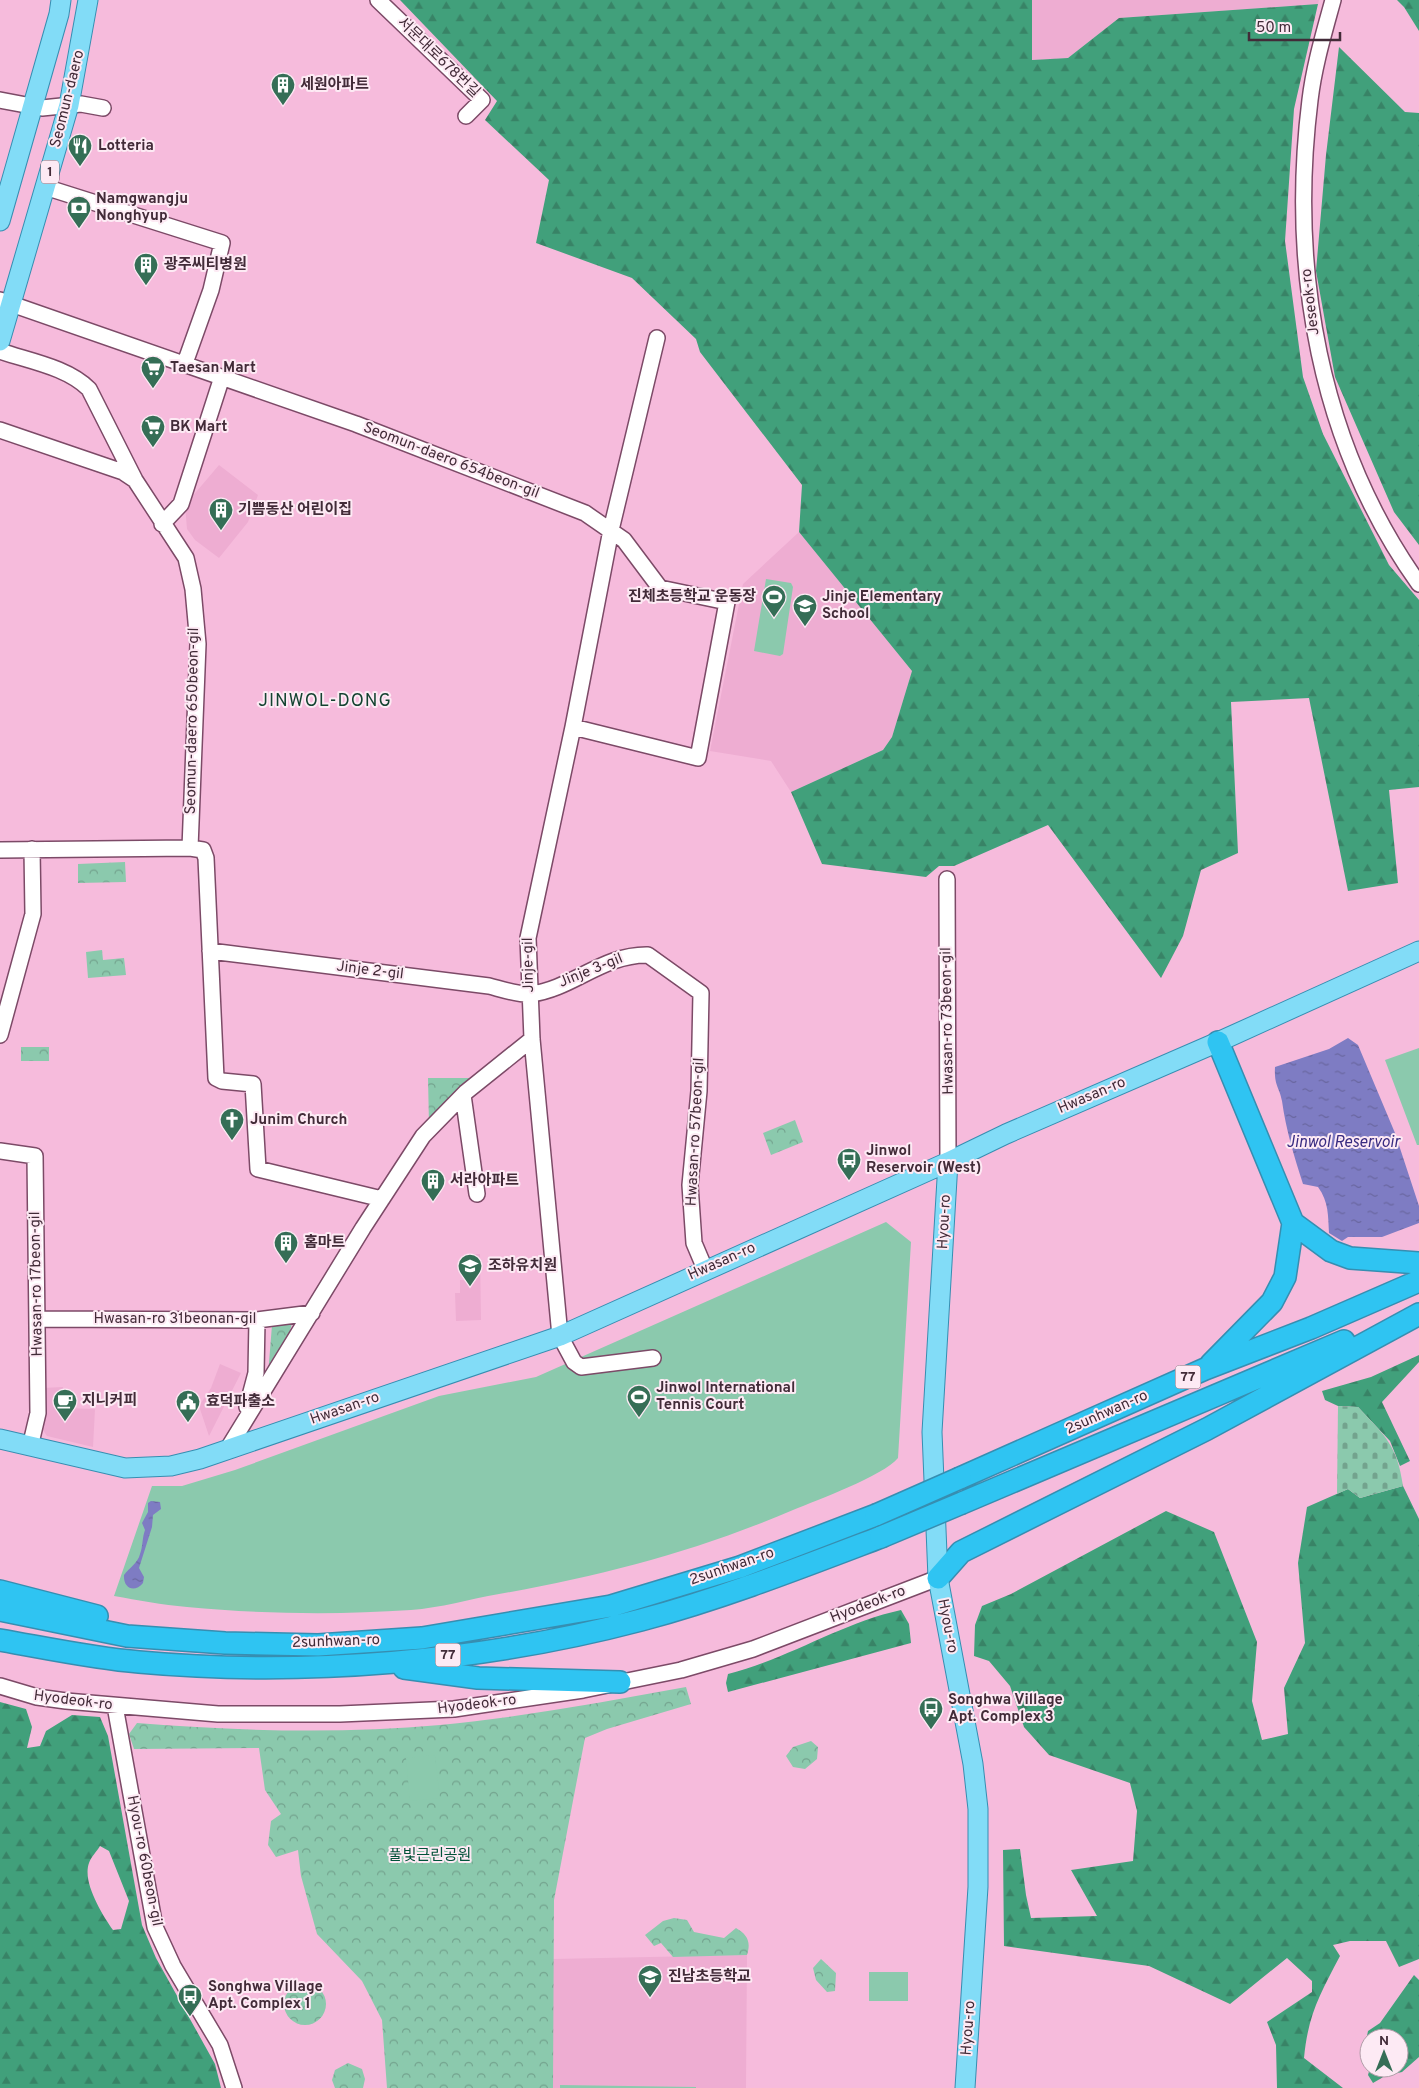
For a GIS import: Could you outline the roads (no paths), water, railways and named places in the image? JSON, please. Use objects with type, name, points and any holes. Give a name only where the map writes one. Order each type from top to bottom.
[{"type":"highway","points":[[1218,1042],[1296,1226],[1338,1253],[1350,1258],[1419,1263]]},
{"type":"highway","points":[[1205,1369],[1272,1302],[1285,1277],[1296,1226]]},
{"type":"highway","name":"2sunhwan-ro","points":[[0,1610],[127,1636],[225,1643],[318,1645],[422,1638],[611,1606],[740,1566],[876,1515],[1205,1369],[1305,1331],[1419,1281]]},
{"type":"highway","name":"2sunhwan-ro","points":[[0,1640],[138,1662],[226,1666],[377,1664],[538,1642],[640,1620],[737,1592],[881,1537],[1419,1309]]},
{"type":"highway","points":[[938,1578],[960,1552],[1207,1429],[1419,1314]]},
{"type":"highway","points":[[0,1591],[71,1610],[225,1643]]},
{"type":"highway","points":[[377,1664],[478,1678],[620,1682]]},
{"type":"main road","name":"Seomun-daero","points":[[0,221],[34,106],[59,14],[61,0]]},
{"type":"main road","name":"Seomun-daero","points":[[0,341],[6,302],[45,187],[69,105],[88,0]]},
{"type":"main road","name":"Hwasan-ro","points":[[0,1439],[109,1465],[140,1468],[185,1464],[560,1336],[705,1269],[948,1162],[1057,1111],[1218,1042],[1419,952]]},
{"type":"main road","name":"Hyou-ro","points":[[948,1162],[932,1432],[938,1578],[973,1764],[978,1809],[978,1887],[965,2088]]},
{"type":"street","name":"서문대로678번길","points":[[378,0],[482,100],[466,116]]},
{"type":"street","name":"Jeseok-ro","points":[[1333,0],[1316,64],[1307,134],[1305,239],[1309,306],[1321,370],[1341,436],[1372,506],[1397,553],[1419,584]]},
{"type":"street","points":[[0,100],[42,108],[81,104],[103,108]]},
{"type":"street","points":[[45,187],[222,243],[211,290],[185,363]]},
{"type":"street","name":"Seomun-daero 654beon-gil","points":[[6,302],[356,424],[585,513],[624,540],[660,588],[727,602],[698,758],[573,727]]},
{"type":"street","name":"Jinje-gil","points":[[560,1336],[532,1040],[529,994],[529,926],[573,727],[611,530],[658,338]]},
{"type":"street","name":"Seomun-daero 650beon-gil","points":[[0,351],[62,372],[83,383],[95,397],[135,480],[186,558],[193,589],[198,644],[190,848]]},
{"type":"street","points":[[162,524],[181,504],[222,377]]},
{"type":"street","points":[[0,430],[123,472],[135,480]]},
{"type":"street","points":[[0,850],[190,848],[203,850],[206,858],[216,1078],[222,1081],[253,1084],[258,1169],[382,1199]]},
{"type":"street","points":[[0,1035],[33,914],[32,849]]},
{"type":"street","name":"Hwasan-ro 73beon-gil","points":[[947,880],[948,1162]]},
{"type":"street","name":"Jinje 2-gil","points":[[210,951],[489,986],[529,994]]},
{"type":"street","name":"Jinje 3-gil","points":[[529,994],[554,986],[596,967],[636,955],[648,955],[701,993]]},
{"type":"street","name":"Hwasan-ro 57beon-gil","points":[[701,993],[699,1091],[690,1185],[694,1243],[705,1269]]},
{"type":"street","points":[[227,1450],[423,1136],[463,1095],[532,1040]]},
{"type":"street","points":[[463,1095],[477,1194]]},
{"type":"street","name":"Hwasan-ro 17beon-gil","points":[[0,1151],[35,1156],[38,1413],[30,1446]]},
{"type":"street","name":"Hwasan-ro 31beonan-gil","points":[[37,1320],[257,1320],[312,1313]]},
{"type":"street","points":[[241,1427],[256,1373],[257,1320]]},
{"type":"street","points":[[560,1336],[574,1362],[581,1367],[653,1358]]},
{"type":"street","name":"Hyodeok-ro","points":[[0,1686],[37,1698],[218,1714],[340,1714],[454,1709],[681,1670],[753,1649],[938,1578]]},
{"type":"street","name":"Hyou-ro 60beon-gil","points":[[115,1706],[155,1927],[173,1966],[220,2045],[234,2088]]},
{"type":"water","name":"Jinwol Reservoir","points":[[1348,1038],[1358,1045],[1395,1133],[1419,1206],[1419,1223],[1382,1237],[1348,1237],[1342,1241],[1329,1233],[1326,1204],[1318,1187],[1303,1184],[1288,1133],[1276,1082],[1275,1067],[1329,1049]]},
{"type":"water","points":[[151,1501],[160,1502],[161,1509],[153,1515],[152,1527],[139,1568],[144,1577],[143,1583],[133,1589],[125,1584],[124,1575],[139,1557],[145,1530],[142,1523],[148,1512],[148,1503]]},
{"type":"place","name":"세원아파트","points":[[283,106]]},
{"type":"place","name":"Lotteria","points":[[80,167]]},
{"type":"place","name":"Namgwangju Nonghyup","points":[[79,229]]},
{"type":"place","name":"광주씨티병원","points":[[146,286]]},
{"type":"place","name":"Taesan Mart","points":[[153,389]]},
{"type":"place","name":"BK Mart","points":[[153,448]]},
{"type":"place","name":"기쁨동산 어린이집","points":[[221,531]]},
{"type":"place","name":"진체초등학교 운동장","points":[[774,618]]},
{"type":"place","name":"Jinje Elementary School","points":[[805,627]]},
{"type":"place","name":"Junim Church","points":[[232,1141]]},
{"type":"place","name":"Jinwol Reservoir (West)","points":[[849,1181]]},
{"type":"place","name":"서라아파트","points":[[433,1202]]},
{"type":"place","name":"홈마트","points":[[286,1264]]},
{"type":"place","name":"조하유치원","points":[[470,1287]]},
{"type":"place","name":"Jinwol International Tennis Court","points":[[639,1418]]},
{"type":"place","name":"지니커피","points":[[65,1422]]},
{"type":"place","name":"효덕파출소","points":[[188,1423]]},
{"type":"place","name":"Songhwa Village Apt. Complex 3","points":[[931,1730]]},
{"type":"place","name":"진남초등학교","points":[[650,1998]]},
{"type":"place","name":"Songhwa Village Apt. Complex 1","points":[[190,2017]]},
{"type":"district","name":"JINWOL-DONG","points":[[325,701]]},
{"type":"park label","name":"풀빛근린공원","points":[[430,1856]]}]
